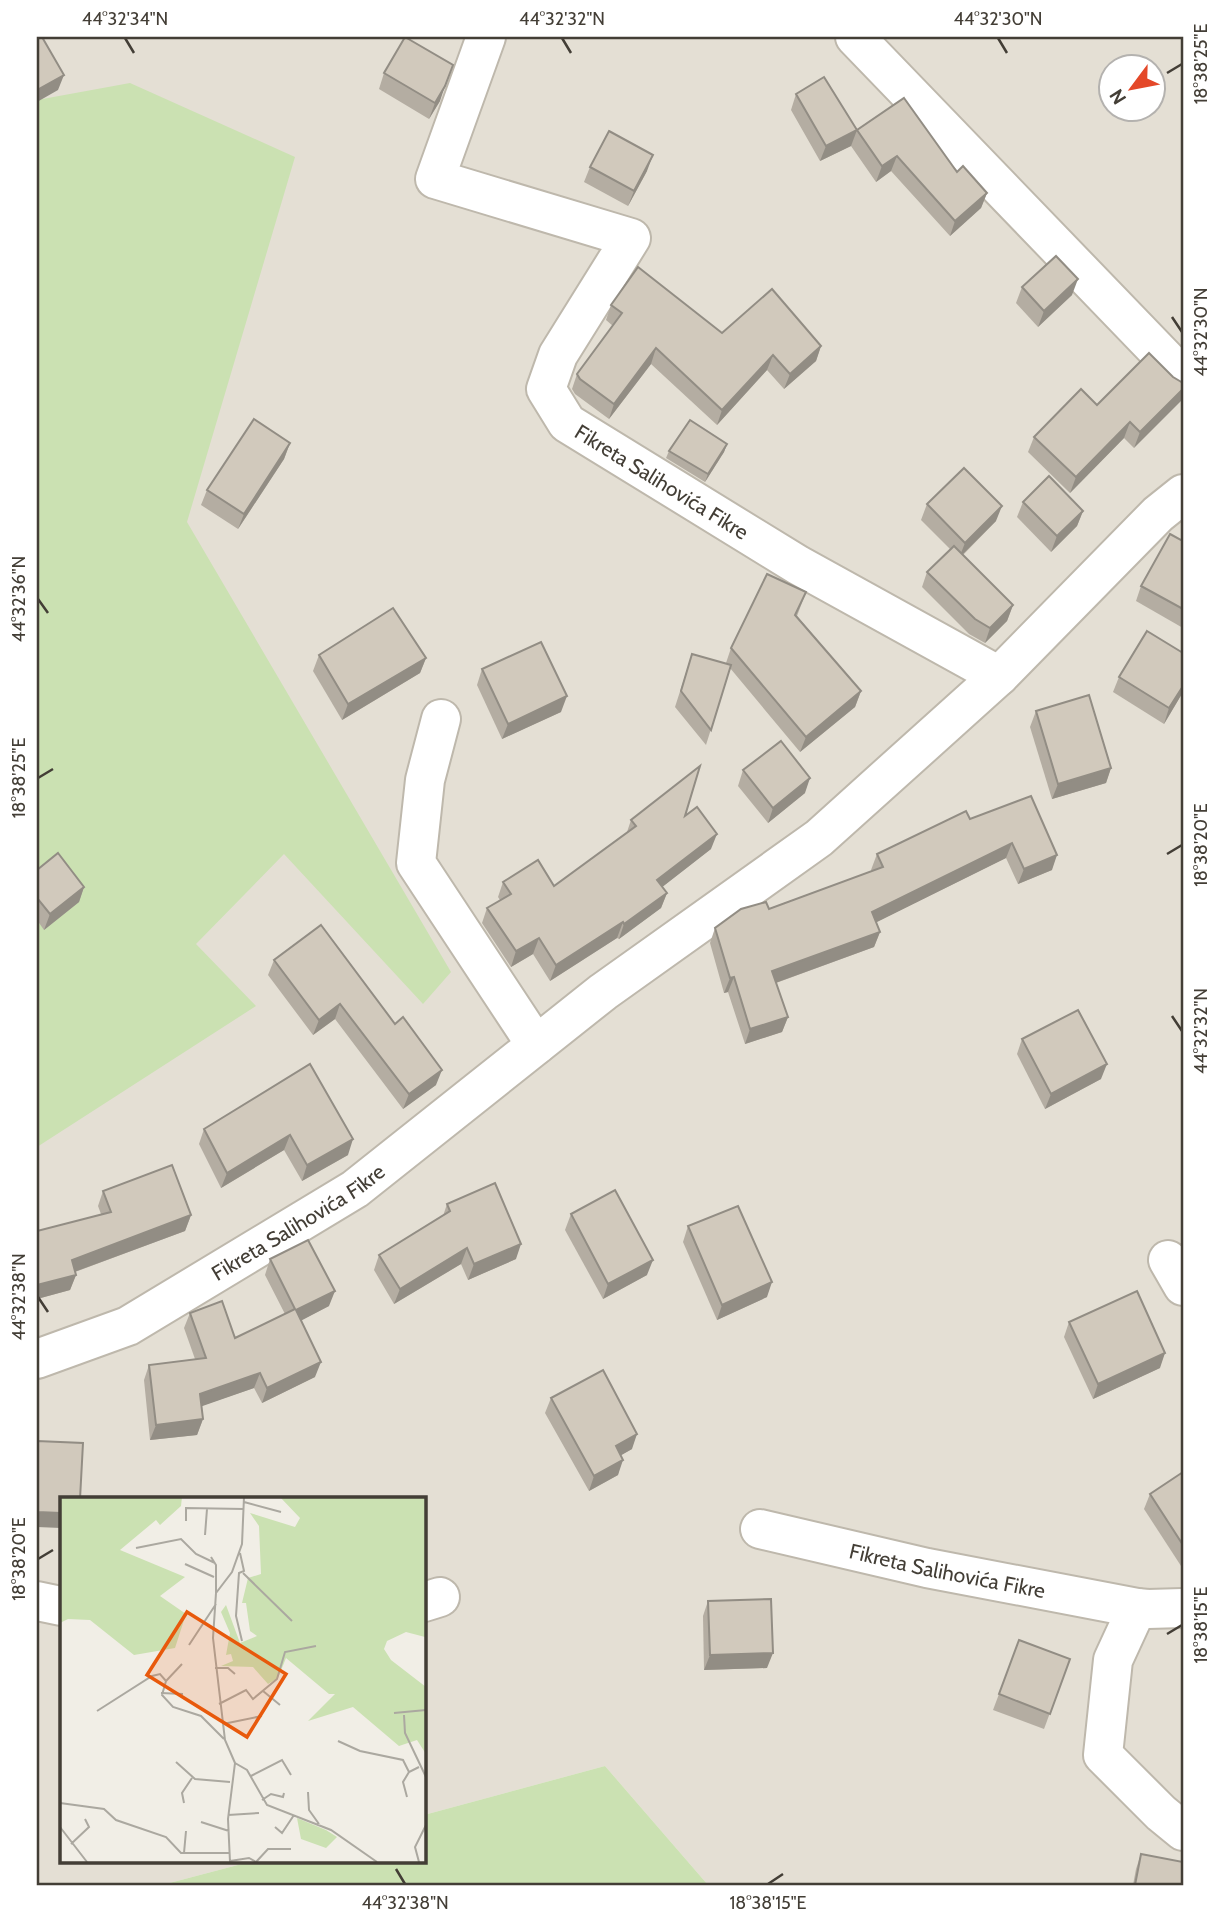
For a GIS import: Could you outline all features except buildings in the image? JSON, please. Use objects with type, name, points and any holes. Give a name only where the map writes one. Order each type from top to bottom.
[{"type":"street","name":"Fikreta Salihovića Fikre","points":[[486,37],[435,179],[631,238],[558,355],[550,377],[547,389],[567,424],[798,565],[999,676]]},
{"type":"street","points":[[855,37],[1183,377]]},
{"type":"street","name":"Fikreta Salihovića Fikre","points":[[37,1359],[128,1326],[355,1189],[603,992],[819,838],[999,676],[1158,514],[1183,494]]},
{"type":"street","points":[[441,719],[425,780],[416,863],[536,1045]]},
{"type":"street","name":"Fikreta Salihovića Fikre","points":[[760,1529],[927,1568],[1137,1608],[1183,1608]]},
{"type":"street","points":[[37,1601],[60,1606]]},
{"type":"street","points":[[1137,1608],[1113,1660],[1103,1755],[1161,1813],[1183,1831]]},
{"type":"shaded area","points":[[37,37],[1183,37],[1183,1885],[708,1885],[605,1766],[425,1815],[425,1497],[60,1497],[60,1862],[249,1862],[162,1885],[37,1885]]},
{"type":"green space","points":[[130,83],[295,157],[187,522],[451,972],[423,1004],[284,854],[196,944],[256,1006],[37,1147],[37,100]]},
{"type":"green space","points":[[605,1766],[708,1885],[162,1885],[249,1862],[425,1862],[425,1815]]}]
